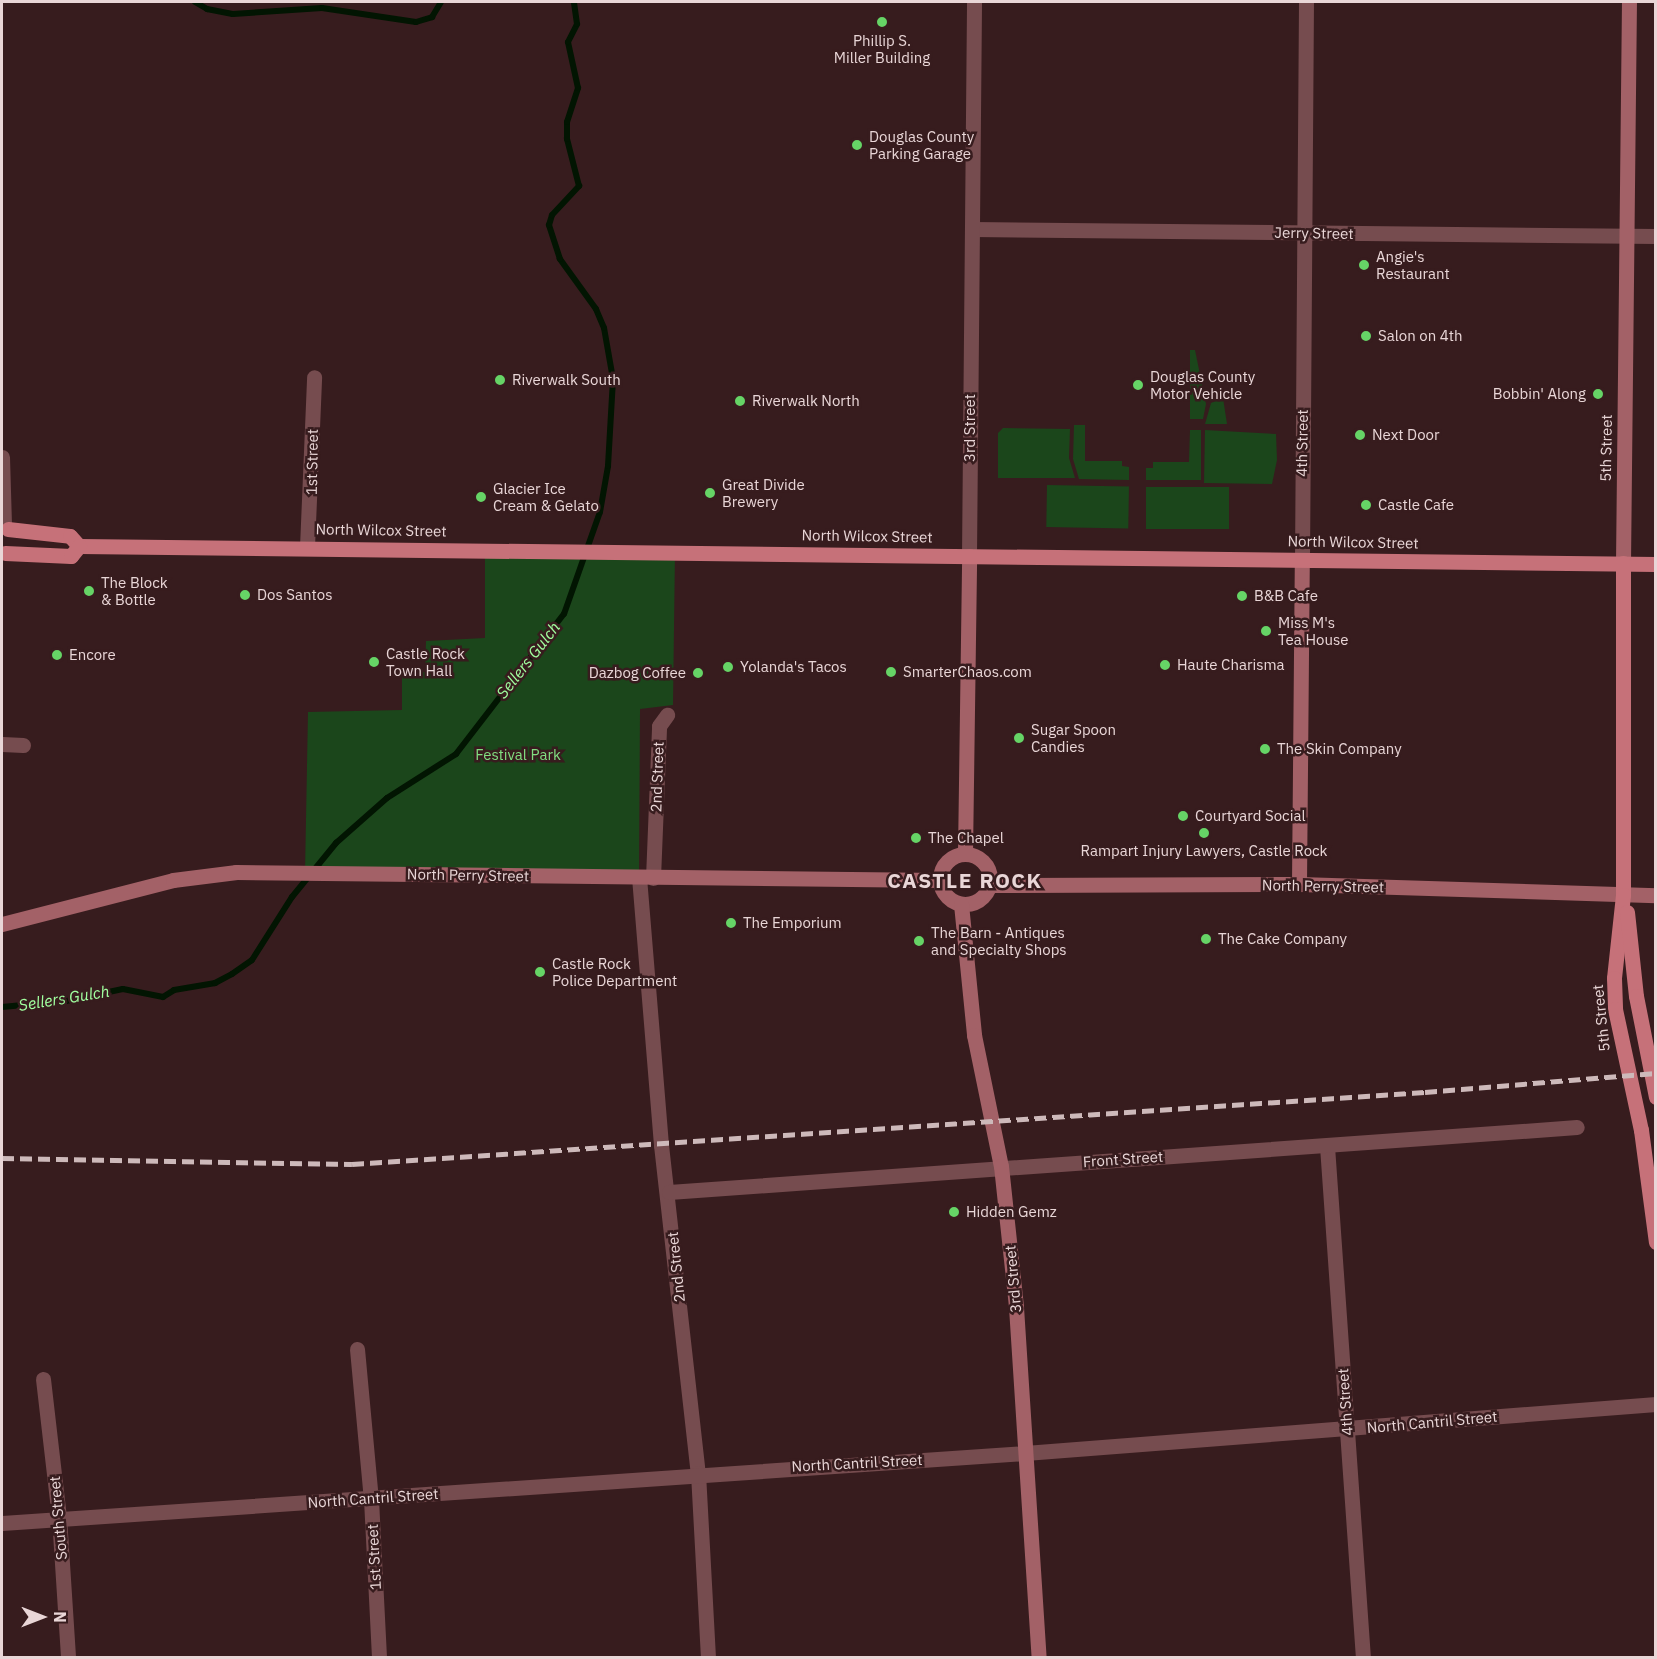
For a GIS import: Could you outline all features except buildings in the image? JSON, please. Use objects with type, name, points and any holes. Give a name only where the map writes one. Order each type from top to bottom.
[{"type":"main road","name":"North Wilcox Street","points":[[5,524],[70,536],[78,546]]},
{"type":"main road","points":[[3,555],[11,541],[5,524]]},
{"type":"main road","name":"North Wilcox Street","points":[[78,546],[536,548],[969,556],[1656,564]]},
{"type":"main road","name":"North Wilcox Street","points":[[3,555],[71,556],[78,546]]},
{"type":"main road","name":"5th Street","points":[[1623,563],[1623,895],[1614,978],[1615,1009],[1641,1130],[1656,1242]]},
{"type":"main road","name":"5th Street","points":[[1623,895],[1636,996],[1656,1097]]},
{"type":"street","name":"3rd Street","points":[[965,854],[974,2]]},
{"type":"street","name":"4th Street","points":[[1299,884],[1306,2]]},
{"type":"street","name":"5th Street","points":[[1623,563],[1629,2]]},
{"type":"street","name":"Jerry Street","points":[[972,230],[1656,236]]},
{"type":"street","name":"1st Street","points":[[307,548],[314,376]]},
{"type":"street","points":[[2,457],[5,524]]},
{"type":"street","name":"2nd Street","points":[[667,715],[659,726],[646,877],[661,1145],[669,1192],[698,1473],[708,1658]]},
{"type":"street","points":[[2,744],[23,745]]},
{"type":"street","points":[[965,854],[986,865],[990,885],[978,901],[961,904],[946,896],[940,880],[944,865],[965,854]]},
{"type":"street","name":"North Perry Street","points":[[2,924],[173,880],[236,872],[940,880]]},
{"type":"street","name":"North Perry Street","points":[[990,885],[1299,884],[1656,895]]},
{"type":"street","name":"3rd Street","points":[[961,904],[974,1035],[1001,1166],[1016,1307],[1039,1658]]},
{"type":"street","name":"Front Street","points":[[669,1192],[1001,1166],[1327,1146],[1576,1127]]},
{"type":"street","name":"4th Street","points":[[1327,1146],[1363,1658]]},
{"type":"street","points":[[1653,1216],[1656,1179]]},
{"type":"street","name":"1st Street","points":[[357,1349],[371,1498],[379,1658]]},
{"type":"street","name":"South Street","points":[[43,1379],[59,1517],[69,1658]]},
{"type":"street","name":"North Cantril Street","points":[[2,1523],[59,1517],[371,1498],[698,1473],[1024,1453],[1656,1404]]},
{"type":"green space","points":[[1190,350],[1195,350],[1206,404],[1203,419],[1190,419]]},
{"type":"green space","points":[[1223,398],[1227,424],[1205,424],[1211,403]]},
{"type":"green space","points":[[1074,425],[1085,425],[1085,461],[1122,461],[1122,466],[1129,467],[1129,480],[1079,479],[1073,459]]},
{"type":"green space","points":[[1003,428],[1070,429],[1069,458],[1075,478],[998,478],[998,433]]},
{"type":"green space","points":[[1190,430],[1201,430],[1201,480],[1146,480],[1146,468],[1153,468],[1153,462],[1189,462]]},
{"type":"green space","points":[[1205,430],[1276,434],[1277,460],[1272,484],[1204,483]]},
{"type":"green space","points":[[1047,485],[1129,486],[1128,528],[1046,527]]},
{"type":"green space","points":[[1146,487],[1229,487],[1229,529],[1146,529]]},
{"type":"green space","name":"Festival Park","points":[[485,549],[675,551],[673,705],[640,709],[639,877],[305,873],[308,712],[402,710],[402,673],[425,672],[426,641],[485,638]]},
{"type":"waterway","points":[[195,2],[207,9],[233,14],[322,8],[416,22],[432,17],[441,2]]},
{"type":"waterway","name":"Sellers Gulch","points":[[2,1007],[66,1001],[123,989],[163,997],[174,990],[215,983],[232,974],[252,960],[292,897],[336,843],[387,798],[456,754],[564,614],[600,512],[608,466],[613,379],[604,328],[596,309],[560,259],[549,225],[552,215],[579,186],[567,139],[567,122],[578,88],[568,42],[577,24],[574,2]]},
{"type":"railway","points":[[2,1158],[352,1164],[1425,1092],[1656,1073]]},
{"type":"place","name":"Phillip S. Miller Building","points":[[882,22]]},
{"type":"place","name":"Douglas County Parking Garage","points":[[857,145]]},
{"type":"place","name":"Angie's Restaurant","points":[[1364,265]]},
{"type":"place","name":"Salon on 4th","points":[[1366,336]]},
{"type":"place","name":"Riverwalk South","points":[[500,380]]},
{"type":"place","name":"Douglas County Motor Vehicle","points":[[1138,385]]},
{"type":"place","name":"Bobbin' Along","points":[[1598,394]]},
{"type":"place","name":"Riverwalk North","points":[[740,401]]},
{"type":"place","name":"Next Door","points":[[1360,435]]},
{"type":"place","name":"Great Divide Brewery","points":[[710,493]]},
{"type":"place","name":"Glacier Ice Cream & Gelato","points":[[481,497]]},
{"type":"place","name":"Castle Cafe","points":[[1366,505]]},
{"type":"place","name":"The Block & Bottle","points":[[89,591]]},
{"type":"place","name":"Dos Santos","points":[[245,595]]},
{"type":"place","name":"B&B Cafe","points":[[1242,596]]},
{"type":"place","name":"Miss M's Tea House","points":[[1266,631]]},
{"type":"place","name":"Encore","points":[[57,655]]},
{"type":"place","name":"Castle Rock Town Hall","points":[[374,662]]},
{"type":"place","name":"Haute Charisma","points":[[1165,665]]},
{"type":"place","name":"Yolanda's Tacos","points":[[728,667]]},
{"type":"place","name":"SmarterChaos.com","points":[[891,672]]},
{"type":"place","name":"Dazbog Coffee","points":[[698,673]]},
{"type":"place","name":"Sugar Spoon Candies","points":[[1019,738]]},
{"type":"place","name":"The Skin Company","points":[[1265,749]]},
{"type":"place","name":"Courtyard Social","points":[[1183,816]]},
{"type":"place","name":"Rampart Injury Lawyers, Castle Rock","points":[[1204,833]]},
{"type":"place","name":"The Chapel","points":[[916,838]]},
{"type":"place","name":"The Emporium","points":[[731,923]]},
{"type":"place","name":"The Cake Company","points":[[1206,939]]},
{"type":"place","name":"The Barn - Antiques and Specialty Shops","points":[[919,941]]},
{"type":"place","name":"Castle Rock Police Department","points":[[540,972]]},
{"type":"place","name":"Hidden Gemz","points":[[954,1212]]},
{"type":"district","name":"CASTLE ROCK","points":[[965,880]]}]
